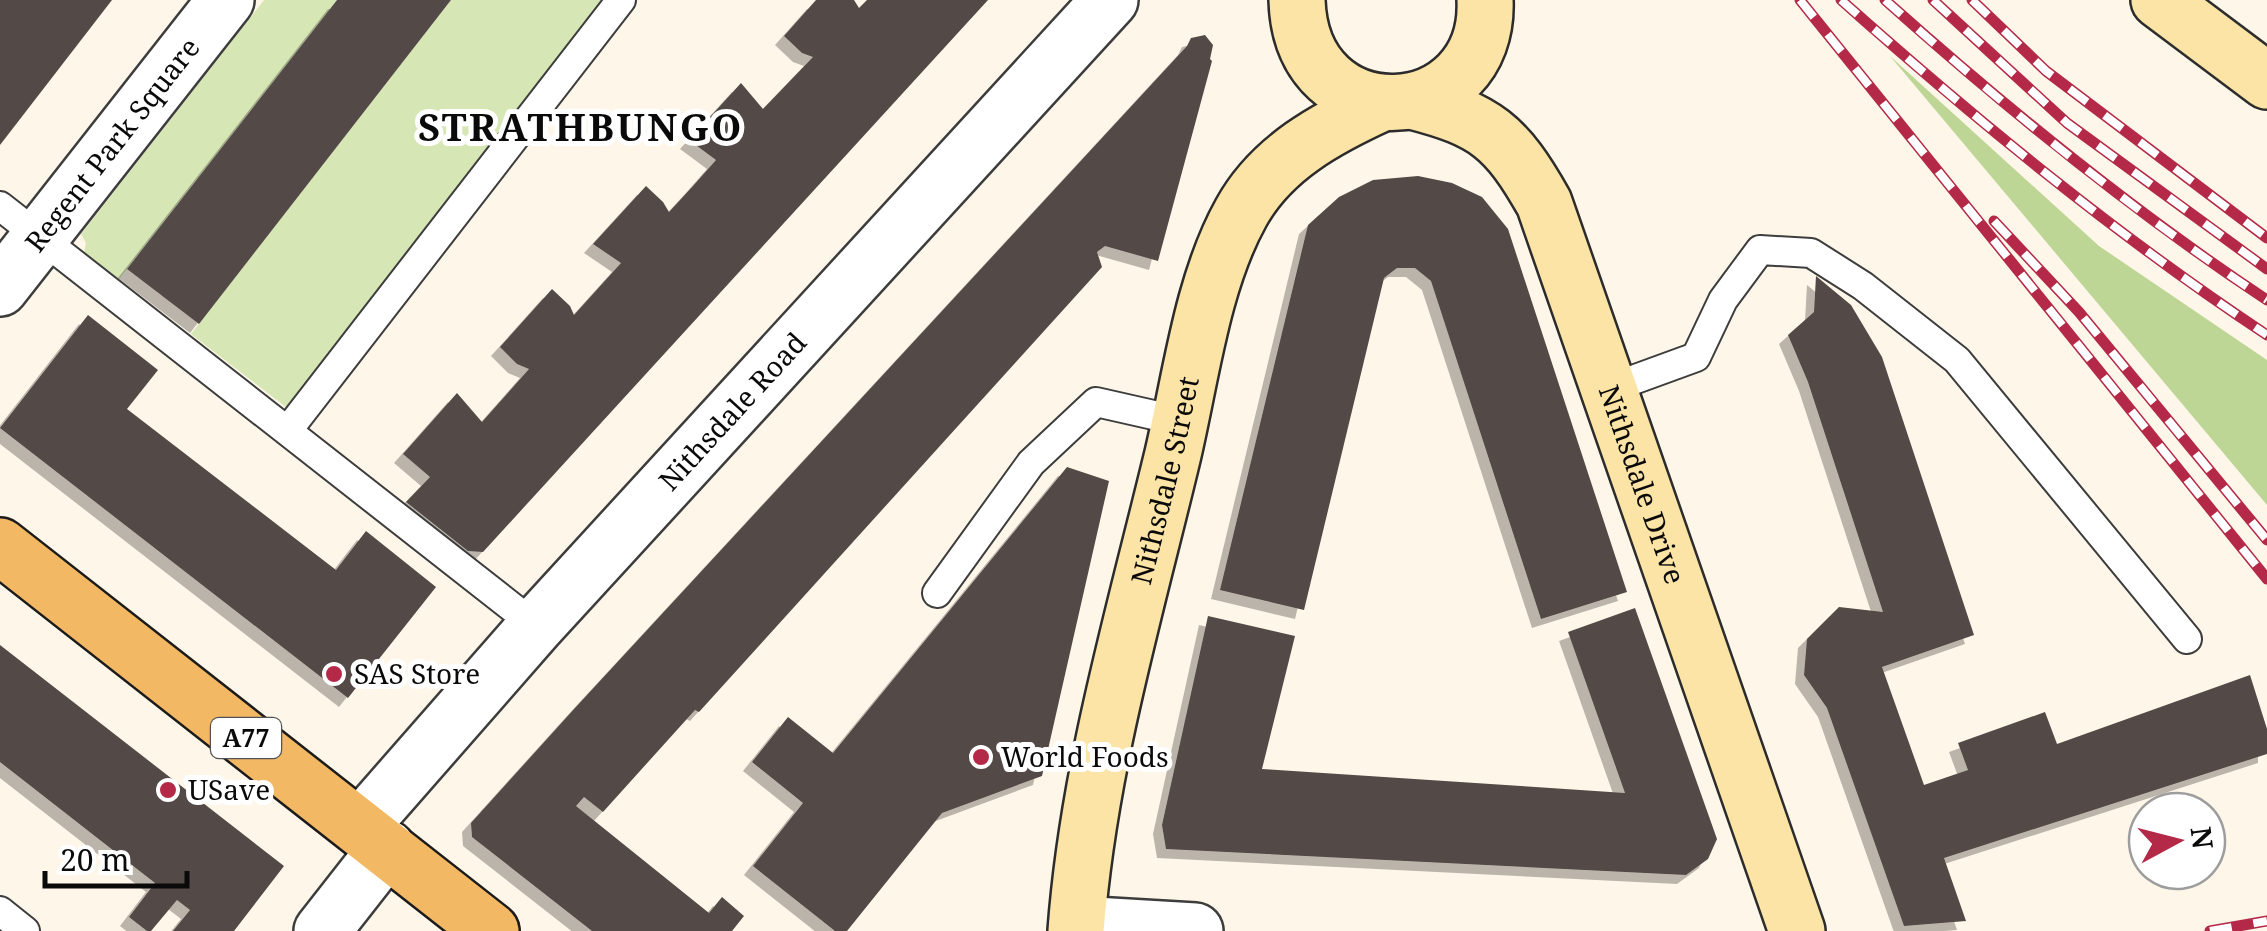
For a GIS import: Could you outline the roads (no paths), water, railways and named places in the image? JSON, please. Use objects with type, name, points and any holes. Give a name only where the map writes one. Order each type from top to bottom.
[{"type":"main road","points":[[1297,0],[1298,26],[1309,57],[1328,80],[1353,96],[1397,102],[1439,91],[1462,72],[1478,47],[1486,18],[1485,0]]},
{"type":"main road","points":[[2159,0],[2267,81]]},
{"type":"main road","name":"Nithsdale Drive","points":[[1397,102],[1462,114],[1502,141],[1526,170],[1544,202],[1797,931]]},
{"type":"main road","name":"Nithsdale Street","points":[[1076,927],[1084,837],[1100,763],[1197,343],[1222,253],[1242,211],[1272,173],[1307,142],[1397,102]]},
{"type":"main road","name":"A77","points":[[0,546],[490,931]]},
{"type":"street","name":"Regent Park Square","points":[[0,288],[20,222],[226,0]]},
{"type":"street","name":"Nithsdale Road","points":[[322,931],[373,838],[453,721],[1110,0]]},
{"type":"street","points":[[1076,927],[1195,931]]},
{"type":"lane","points":[[288,430],[621,0]]},
{"type":"lane","points":[[20,222],[536,626]]},
{"type":"lane","points":[[1611,388],[1696,357],[1723,300],[1760,250],[1811,254],[1863,286],[1957,360],[2187,639]]},
{"type":"lane","points":[[937,594],[1030,463],[1096,402],[1180,421]]},
{"type":"lane","points":[[0,911],[25,931]]},
{"type":"railway","points":[[1800,0],[2267,579]]},
{"type":"railway","points":[[1841,0],[2048,175],[2267,335]]},
{"type":"railway","points":[[1885,0],[2071,157],[2167,231],[2267,300]]},
{"type":"railway","points":[[1933,0],[2067,123],[2267,269]]},
{"type":"railway","points":[[1972,0],[2046,71],[2267,238]]},
{"type":"railway","points":[[1994,221],[2079,312],[2267,540]]},
{"type":"railway","points":[[2210,931],[2267,921]]},
{"type":"place","name":"SAS Store","points":[[334,674]]},
{"type":"place","name":"World Foods","points":[[981,757]]},
{"type":"place","name":"USave","points":[[168,790]]},
{"type":"district","name":"STRATHBUNGO","points":[[581,128]]}]
